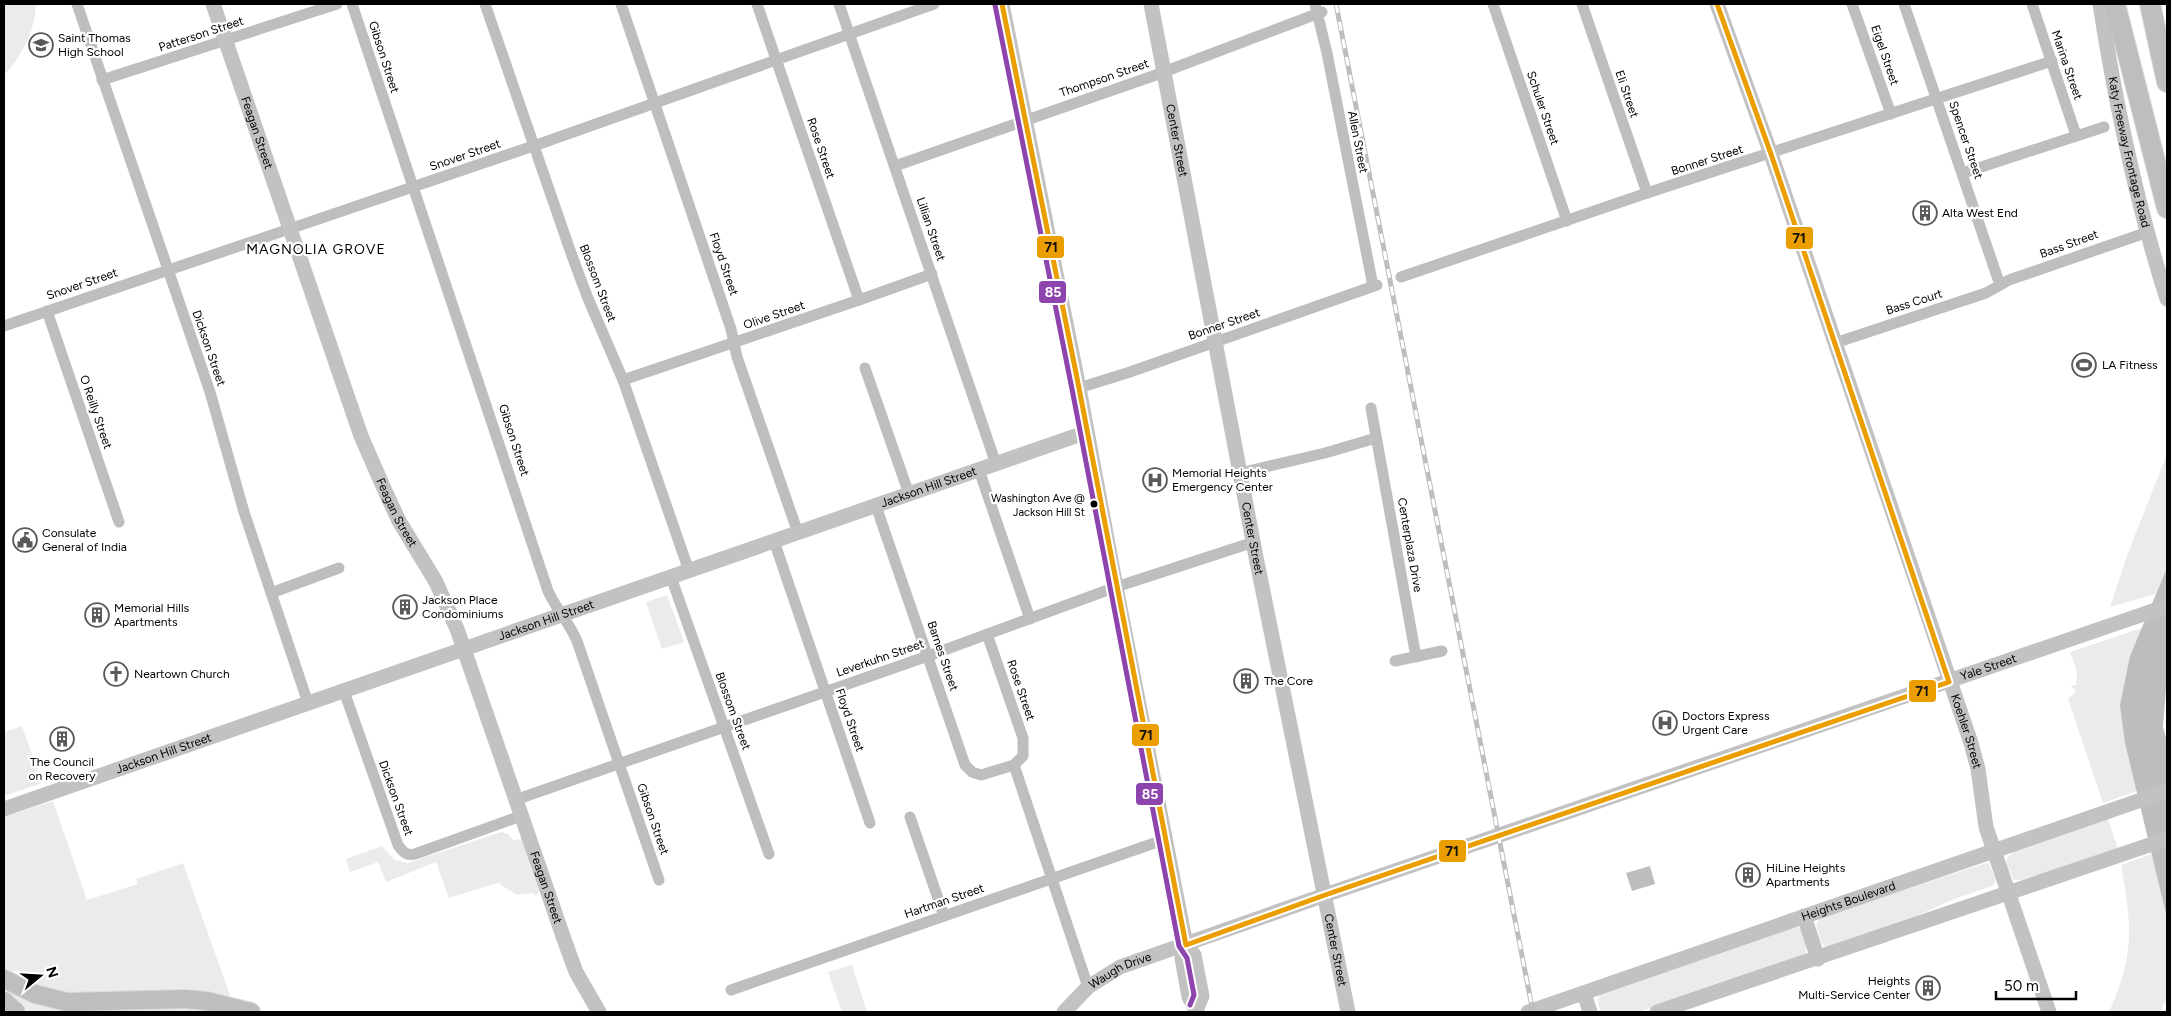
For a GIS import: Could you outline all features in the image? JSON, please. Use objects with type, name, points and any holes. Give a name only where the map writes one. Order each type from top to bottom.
[{"type":"highway","points":[[2115,4],[2167,208]]},
{"type":"highway","points":[[2150,4],[2167,82]]},
{"type":"main road","points":[[4,979],[35,994],[66,1002],[185,999],[227,1005],[251,1012]]},
{"type":"main road","points":[[4,1001],[16,1012]]},
{"type":"street","name":"Dickson Street","points":[[77,4],[210,392],[244,512],[308,703]]},
{"type":"street","name":"Feagan Street","points":[[213,4],[369,455],[400,521],[436,582],[465,650],[564,942],[576,972],[599,1012]]},
{"type":"street","name":"Patterson Street","points":[[102,80],[337,4]]},
{"type":"street","name":"Gibson Street","points":[[352,4],[548,591],[554,606],[570,624],[577,641],[660,880]]},
{"type":"street","name":"Blossom Street","points":[[485,4],[586,296],[623,380],[689,571]]},
{"type":"street","name":"Floyd Street","points":[[621,4],[735,342],[737,357],[798,533]]},
{"type":"street","name":"Rose Street","points":[[757,4],[859,300]]},
{"type":"street","name":"Lillian Street","points":[[839,4],[996,464]]},
{"type":"street","name":"Snover Street","points":[[4,326],[167,269],[534,146],[934,4]]},
{"type":"street","points":[[1002,4],[1079,388],[1186,945],[1194,955],[1202,996],[1193,1011]]},
{"type":"street","name":"Center Street","points":[[1151,4],[1240,472],[1348,1012]]},
{"type":"street","name":"Schuler Street","points":[[1493,4],[1567,221]]},
{"type":"street","name":"Eli Street","points":[[1582,4],[1647,193]]},
{"type":"street","name":"Koehler Street","points":[[1717,4],[1771,154],[1978,769],[1986,828],[2049,1012]]},
{"type":"street","name":"Eigel Street","points":[[1852,4],[1891,114]]},
{"type":"street","name":"Spencer Street","points":[[1904,4],[2000,285]]},
{"type":"street","name":"Marina Street","points":[[2032,4],[2076,135]]},
{"type":"street","name":"Katy Freeway Frontage Road","points":[[2100,4],[2122,123],[2148,232],[2167,299]]},
{"type":"street","name":"Thompson Street","points":[[895,166],[1026,118],[1164,72],[1318,10]]},
{"type":"street","name":"Allen Street","points":[[1318,10],[1375,285]]},
{"type":"street","name":"Bonner Street","points":[[1400,277],[1647,193],[2052,61]]},
{"type":"street","points":[[1963,173],[2104,127]]},
{"type":"street","name":"Bass Street","points":[[2000,285],[2148,232]]},
{"type":"street","name":"Olive Street","points":[[623,380],[932,274]]},
{"type":"street","name":"Bonner Street","points":[[1079,388],[1375,285]]},
{"type":"street","name":"Bass Court","points":[[1835,343],[1986,293],[2000,285]]},
{"type":"street","name":"O Reilly Street","points":[[47,311],[119,522]]},
{"type":"street","points":[[865,368],[909,494]]},
{"type":"street","name":"Centerplaza Drive","points":[[1371,408],[1416,656]]},
{"type":"street","name":"Jackson Hill Street","points":[[4,809],[1087,432]]},
{"type":"street","points":[[1240,472],[1325,453],[1376,438]]},
{"type":"street","points":[[979,470],[1030,620]]},
{"type":"street","name":"Barnes Street","points":[[876,506],[965,765],[972,772],[981,774],[1014,765],[1023,756]]},
{"type":"street","name":"Floyd Street","points":[[774,541],[870,823]]},
{"type":"street","name":"Leverkuhn Street","points":[[515,800],[619,762],[1030,620],[1116,587],[1254,542]]},
{"type":"street","points":[[271,593],[339,568]]},
{"type":"street","name":"Blossom Street","points":[[671,577],[769,854]]},
{"type":"street","name":"Yale Street","points":[[1186,945],[1325,895],[2167,606]]},
{"type":"street","name":"Rose Street","points":[[988,634],[1023,738],[1023,756]]},
{"type":"street","points":[[1395,661],[1442,651]]},
{"type":"street","name":"Dickson Street","points":[[344,691],[398,844],[404,853],[409,855],[415,854],[521,816]]},
{"type":"street","points":[[1014,765],[1088,987]]},
{"type":"street","name":"Heights Boulevard","points":[[1528,1012],[2167,791]]},
{"type":"street","points":[[910,817],[944,916]]},
{"type":"street","name":"Hartman Street","points":[[731,990],[1166,839]]},
{"type":"street","points":[[1657,1012],[1818,959],[2167,839]]},
{"type":"street","points":[[1804,916],[1818,959]]},
{"type":"street","name":"Waugh Drive","points":[[1064,1012],[1088,987],[1120,967],[1154,954],[1186,945]]},
{"type":"street","points":[[1584,993],[1590,1012]]},
{"type":"shaded area","points":[[4,4],[36,4],[33,23],[22,51],[4,75]]},
{"type":"shaded area","points":[[2167,454],[2167,568],[2156,594],[2110,607],[2128,553]]},
{"type":"shaded area","points":[[2167,568],[2167,677],[2163,727],[2167,741],[2167,918],[2125,743],[2120,705],[2130,656]]},
{"type":"shaded area","points":[[667,595],[684,642],[662,649],[646,602]]},
{"type":"shaded area","points":[[2142,628],[2130,656],[2125,743],[2137,791],[2103,803],[2068,699],[2076,692],[2071,685],[2076,685],[2077,672],[2070,652]]},
{"type":"shaded area","points":[[22,726],[42,783],[4,796],[4,732]]},
{"type":"shaded area","points":[[53,801],[87,900],[138,884],[136,879],[183,863],[232,1001],[64,998],[4,972],[4,817]]},
{"type":"shaded area","points":[[2108,819],[2118,849],[2022,880],[2014,880],[2007,865],[2007,858],[2013,852]]},
{"type":"shaded area","points":[[501,832],[508,834],[513,840],[522,839],[539,892],[535,896],[534,893],[517,895],[498,883],[449,898],[436,862],[386,882],[378,862],[350,872],[346,859],[382,846],[395,860],[408,863]]},
{"type":"shaded area","points":[[2152,854],[2167,918],[2167,998],[2160,1012],[2109,1012],[2123,974],[2129,940],[2129,923],[2121,865]]},
{"type":"shaded area","points":[[1986,863],[1989,864],[1995,878],[1995,883],[1992,886],[1954,899],[1910,919],[1826,947],[1822,944],[1816,925],[1820,918]]},
{"type":"shaded area","points":[[1650,866],[1655,884],[1632,891],[1626,873]]},
{"type":"shaded area","points":[[1797,927],[1801,929],[1807,949],[1804,955],[1639,1012],[1601,1012],[1598,1002],[1599,995]]},
{"type":"shaded area","points":[[852,965],[867,1012],[842,1012],[828,972]]},
{"type":"shaded area","points":[[4,988],[177,1003],[234,1012],[29,1012]]},
{"type":"railway","points":[[1336,4],[1533,1012]]},
{"type":"transit line","name":"71","points":[[1002,4],[1079,388],[1186,945],[1325,895],[1949,682],[1771,154],[1717,4]]},
{"type":"transit line","name":"85","points":[[995,5],[1072,389],[1179,946],[1187,958],[1194,995],[1190,1005]]},
{"type":"place","name":"Saint Thomas High School","points":[[41,45]]},
{"type":"place","name":"Alta West End","points":[[1925,213]]},
{"type":"place","name":"LA Fitness","points":[[2084,365]]},
{"type":"place","name":"Memorial Heights Emergency Center","points":[[1155,480]]},
{"type":"place","name":"Washington Ave @ Jackson Hill St","points":[[1094,504]]},
{"type":"place","name":"Consulate General of India","points":[[25,540]]},
{"type":"place","name":"Jackson Place Condominiums","points":[[405,607]]},
{"type":"place","name":"Memorial Hills Apartments","points":[[97,615]]},
{"type":"place","name":"Neartown Church","points":[[116,674]]},
{"type":"place","name":"The Core","points":[[1246,681]]},
{"type":"place","name":"Doctors Express Urgent Care","points":[[1665,723]]},
{"type":"place","name":"The Council on Recovery","points":[[62,739]]},
{"type":"place","name":"HiLine Heights Apartments","points":[[1748,875]]},
{"type":"place","name":"Heights Multi-Service Center","points":[[1928,988]]},
{"type":"district","name":"MAGNOLIA GROVE","points":[[316,249]]}]
